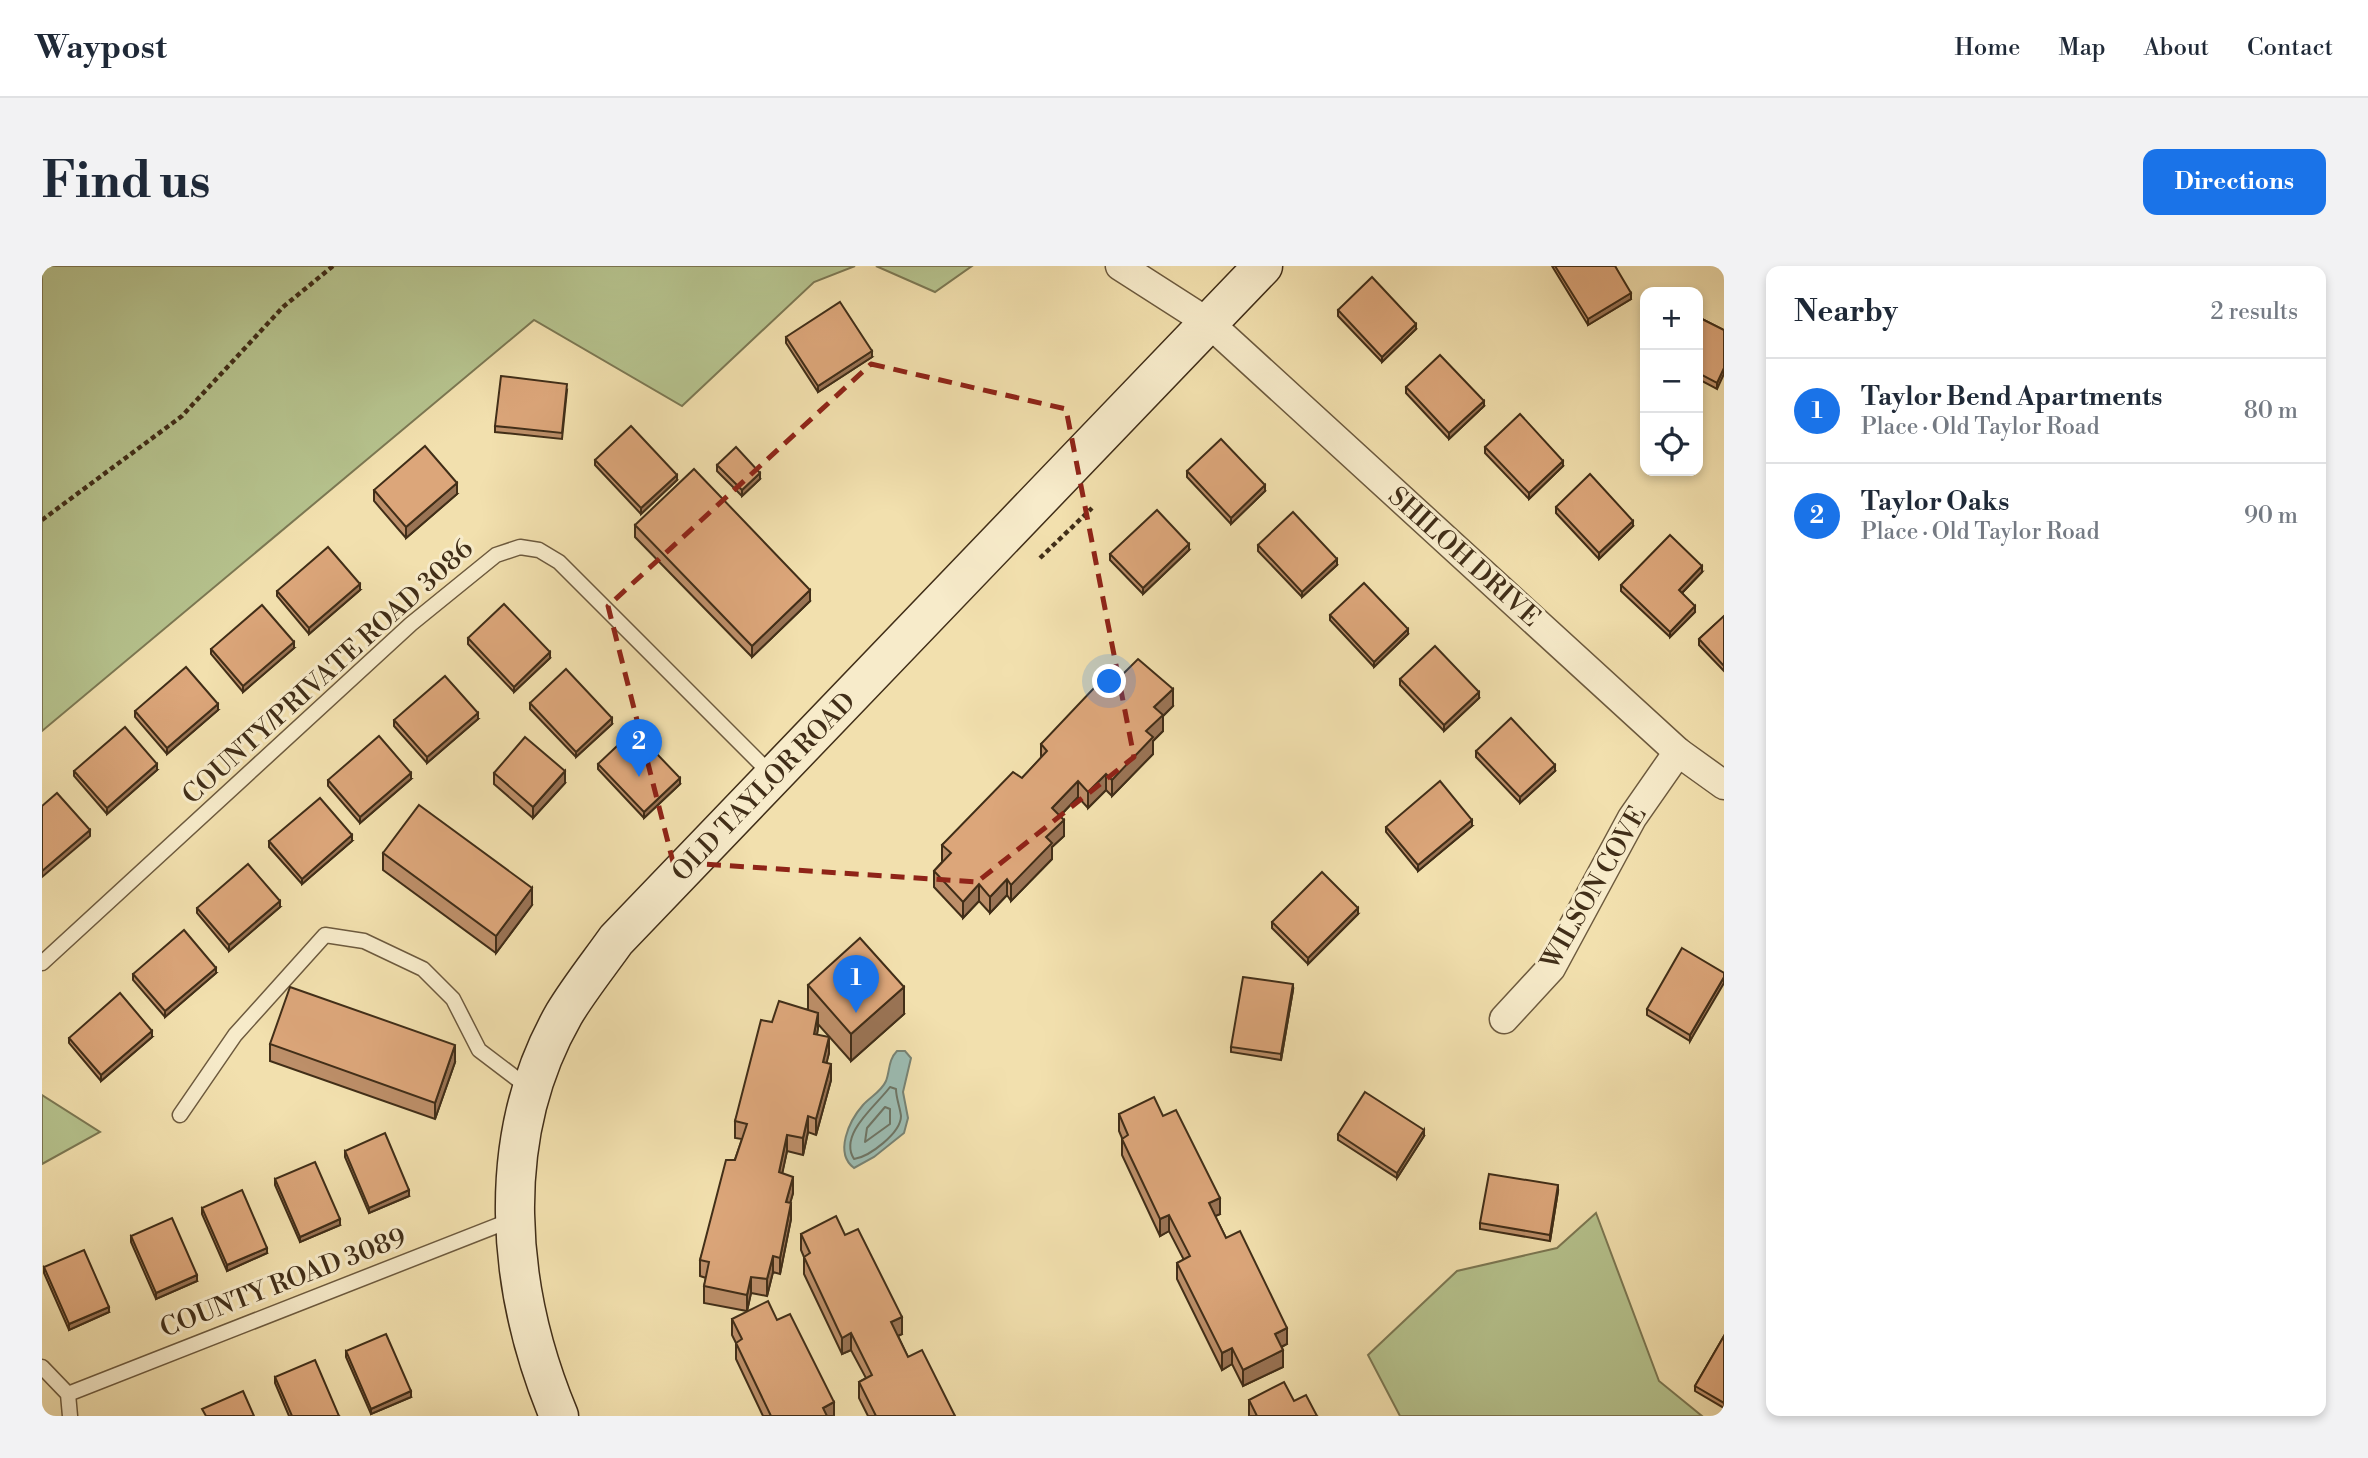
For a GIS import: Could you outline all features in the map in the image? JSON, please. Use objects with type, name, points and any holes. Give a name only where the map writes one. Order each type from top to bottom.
[{"type":"street","name":"SHILOH DRIVE","points":[[1120,266],[1209,323],[1678,752],[1724,785]]},
{"type":"street","name":"OLD TAYLOR ROAD","points":[[559,1416],[538,1365],[516,1258],[514,1166],[531,1090],[564,1015],[616,940],[1263,266]]},
{"type":"street","name":"WILSON COVE","points":[[1504,1019],[1551,968],[1632,818],[1678,752]]},
{"type":"lane","name":"COUNTY/PRIVATE ROAD 3086","points":[[42,964],[411,624],[496,555],[520,547],[539,550],[559,562],[775,777]]},
{"type":"lane","points":[[180,1115],[235,1035],[325,935],[364,941],[423,969],[453,999],[479,1050],[531,1090]]},
{"type":"lane","name":"COUNTY ROAD 3089","points":[[68,1394],[515,1218]]},
{"type":"lane","points":[[42,1367],[68,1394],[71,1416]]},
{"type":"path","points":[[42,520],[182,416],[283,307],[333,266]]},
{"type":"path","points":[[1040,558],[1091,508]]},
{"type":"highlighted area","points":[[871,364],[1066,409],[1134,757],[977,882],[673,862],[608,606]]},
{"type":"green space","points":[[42,266],[855,266],[814,282],[682,406],[534,320],[42,731]]},
{"type":"green space","points":[[876,266],[972,266],[935,292]]},
{"type":"green space","points":[[42,1095],[100,1132],[42,1164]]},
{"type":"green space","points":[[1596,1213],[1659,1381],[1702,1416],[1400,1416],[1368,1355],[1457,1271],[1557,1248]]},
{"type":"water","points":[[897,1051],[905,1051],[911,1058],[903,1092],[908,1118],[904,1133],[874,1157],[854,1168],[848,1162],[844,1146],[849,1128],[863,1105],[884,1085],[892,1058]]},
{"type":"building","points":[[1555,266],[1615,266],[1631,293],[1588,319]]},
{"type":"building","points":[[1372,277],[1416,324],[1382,357],[1338,310]]},
{"type":"building","points":[[840,302],[872,351],[818,386],[786,337]]},
{"type":"building","points":[[1703,320],[1724,330],[1724,368],[1717,383],[1703,376]]},
{"type":"building","points":[[1440,355],[1484,401],[1449,433],[1406,387]]},
{"type":"building","points":[[501,376],[567,384],[562,433],[495,426]]},
{"type":"building","points":[[1520,414],[1563,461],[1529,493],[1485,447]]},
{"type":"building","points":[[631,426],[677,475],[641,508],[595,460]]},
{"type":"building","points":[[1221,439],[1265,485],[1231,518],[1187,471]]},
{"type":"building","points":[[425,446],[457,483],[406,527],[374,490]]},
{"type":"building","points":[[736,447],[760,473],[742,490],[717,465]]},
{"type":"building","points":[[694,469],[810,590],[752,646],[635,525]]},
{"type":"building","points":[[1590,474],[1633,521],[1599,553],[1556,507]]},
{"type":"building","points":[[1157,510],[1189,544],[1143,588],[1110,554]]},
{"type":"building","points":[[1293,512],[1337,559],[1302,592],[1258,545]]},
{"type":"building","points":[[1670,535],[1702,566],[1679,590],[1695,606],[1670,632],[1621,585]]},
{"type":"building","points":[[328,547],[360,584],[309,628],[277,591]]},
{"type":"building","points":[[1364,583],[1408,629],[1374,662],[1330,615]]},
{"type":"building","points":[[504,604],[550,652],[514,687],[468,638]]},
{"type":"building","points":[[262,605],[294,642],[243,686],[211,649]]},
{"type":"building","points":[[1724,616],[1724,666],[1699,639]]},
{"type":"building","points":[[1435,646],[1479,692],[1444,725],[1400,679]]},
{"type":"building","points":[[1138,659],[1173,689],[1154,707],[1163,715],[1146,731],[1153,737],[1112,780],[1106,774],[1088,792],[1078,781],[1052,808],[1064,820],[1046,837],[1052,843],[1011,885],[1007,879],[990,897],[979,884],[963,902],[934,871],[951,853],[942,845],[1013,772],[1022,778],[1047,751],[1041,744],[1113,668],[1121,676]]},
{"type":"building","points":[[186,667],[218,704],[167,748],[135,711]]},
{"type":"building","points":[[566,669],[612,718],[576,752],[530,703]]},
{"type":"building","points":[[445,676],[478,713],[427,757],[394,720]]},
{"type":"building","points":[[1511,718],[1555,765],[1520,797],[1476,751]]},
{"type":"building","points":[[125,727],[157,764],[107,808],[74,771]]},
{"type":"building","points":[[634,730],[680,778],[644,812],[598,764]]},
{"type":"building","points":[[379,736],[411,773],[360,817],[328,780]]},
{"type":"building","points":[[525,737],[565,771],[533,807],[494,773]]},
{"type":"building","points":[[1440,781],[1472,820],[1418,865],[1386,827]]},
{"type":"building","points":[[57,793],[90,830],[42,871],[42,806]]},
{"type":"building","points":[[320,798],[352,835],[302,879],[269,841]]},
{"type":"building","points":[[419,805],[532,888],[496,936],[383,853]]},
{"type":"building","points":[[248,864],[280,901],[229,945],[197,908]]},
{"type":"building","points":[[1322,872],[1358,908],[1308,958],[1272,922]]},
{"type":"building","points":[[184,930],[216,968],[165,1011],[133,974]]},
{"type":"building","points":[[860,938],[904,987],[851,1034],[808,985]]},
{"type":"building","points":[[1682,948],[1724,973],[1690,1035],[1647,1009]]},
{"type":"building","points":[[1243,977],[1293,984],[1281,1054],[1231,1047]]},
{"type":"building","points":[[290,987],[455,1045],[435,1103],[270,1044]]},
{"type":"building","points":[[120,993],[152,1031],[101,1075],[69,1038]]},
{"type":"building","points":[[779,1001],[818,1013],[814,1034],[829,1037],[823,1062],[831,1064],[816,1119],[808,1116],[803,1138],[787,1135],[779,1172],[793,1177],[786,1202],[791,1203],[780,1258],[773,1256],[767,1279],[751,1277],[747,1295],[704,1286],[709,1262],[700,1260],[726,1160],[735,1160],[747,1124],[735,1121],[761,1020],[772,1022]]},
{"type":"building","points":[[1365,1092],[1424,1130],[1397,1173],[1338,1134]]},
{"type":"building","points":[[1154,1097],[1163,1116],[1176,1110],[1220,1198],[1209,1203],[1226,1238],[1240,1231],[1287,1328],[1275,1334],[1283,1350],[1243,1370],[1232,1348],[1222,1353],[1177,1263],[1190,1256],[1169,1215],[1160,1219],[1122,1139],[1128,1135],[1119,1114]]},
{"type":"building","points":[[385,1133],[409,1190],[369,1208],[345,1151]]},
{"type":"building","points":[[315,1162],[340,1219],[300,1237],[275,1179]]},
{"type":"building","points":[[1489,1174],[1558,1185],[1550,1235],[1480,1223]]},
{"type":"building","points":[[242,1190],[267,1248],[227,1265],[202,1208]]},
{"type":"building","points":[[836,1216],[845,1235],[858,1229],[902,1317],[891,1322],[908,1357],[922,1350],[955,1416],[876,1416],[859,1382],[872,1375],[851,1333],[842,1338],[804,1257],[810,1253],[801,1234]]},
{"type":"building","points":[[172,1218],[197,1275],[156,1293],[131,1236]]},
{"type":"building","points":[[84,1250],[109,1307],[69,1324],[44,1267]]},
{"type":"building","points":[[768,1301],[777,1320],[790,1314],[834,1402],[823,1408],[827,1416],[771,1416],[736,1343],[742,1339],[732,1319]]},
{"type":"building","points":[[386,1334],[411,1391],[371,1409],[346,1351]]},
{"type":"building","points":[[1724,1336],[1724,1403],[1695,1386]]},
{"type":"building","points":[[315,1360],[339,1416],[292,1416],[275,1377]]},
{"type":"building","points":[[1284,1382],[1294,1401],[1306,1395],[1317,1416],[1257,1416],[1249,1400]]},
{"type":"building","points":[[243,1391],[254,1416],[206,1416],[202,1409]]},
{"type":"place","name":"Taylor Oaks","points":[[639,777]]},
{"type":"place","name":"Taylor Bend Apartments","points":[[856,1013]]}]
